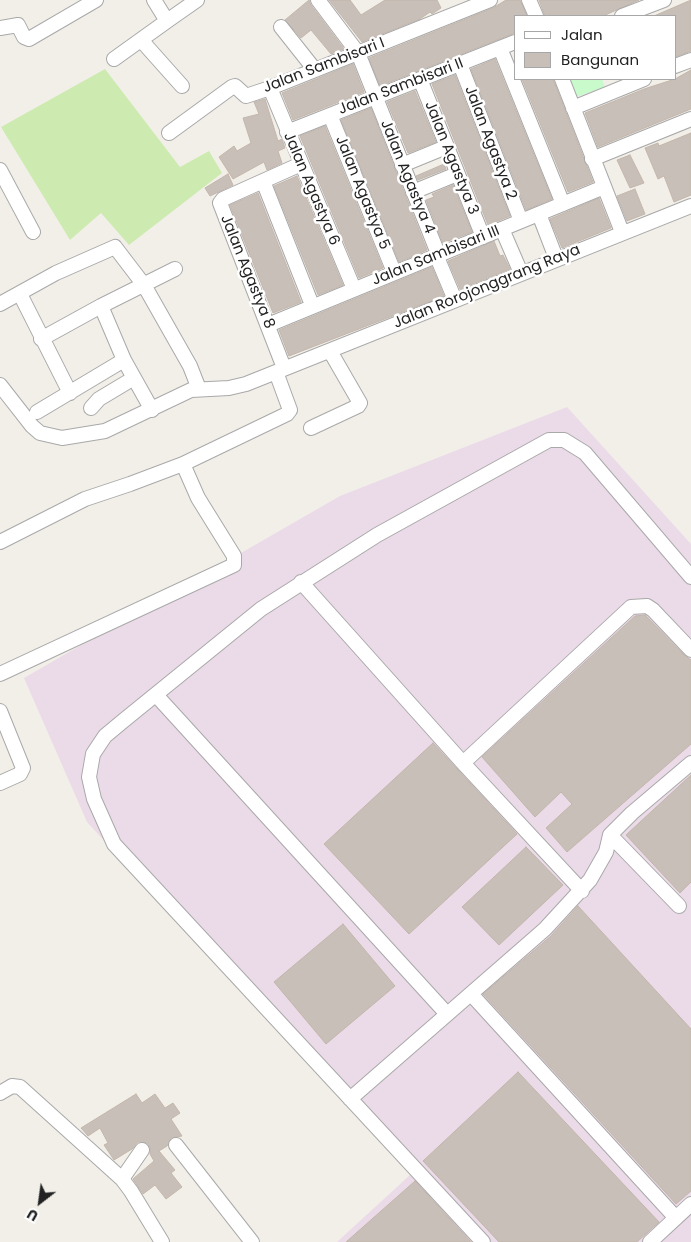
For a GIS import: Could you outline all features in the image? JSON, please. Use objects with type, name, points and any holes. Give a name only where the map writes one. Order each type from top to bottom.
[{"type":"street","points":[[154,0],[167,21]]},
{"type":"street","points":[[114,59],[197,0]]},
{"type":"street","name":"Jalan Agastya 4","points":[[318,0],[358,53],[455,300]]},
{"type":"street","name":"Jalan Sambisari I","points":[[169,133],[232,87],[238,88],[246,96],[270,88],[490,0]]},
{"type":"street","points":[[530,0],[536,15]]},
{"type":"street","points":[[625,15],[664,0]]},
{"type":"street","points":[[0,28],[18,26],[24,37],[29,39],[94,1]]},
{"type":"street","points":[[281,28],[315,70]]},
{"type":"street","points":[[141,40],[182,86]]},
{"type":"street","name":"Jalan Sambisari II","points":[[287,132],[514,42]]},
{"type":"street","points":[[500,48],[563,204]]},
{"type":"street","points":[[676,66],[691,60]]},
{"type":"street","name":"Jalan Agastya 2","points":[[460,64],[521,221]]},
{"type":"street","name":"Jalan Agastya 3","points":[[420,79],[483,237]]},
{"type":"street","points":[[562,80],[622,232]]},
{"type":"street","points":[[573,108],[642,80]]},
{"type":"street","name":"Jalan Agastya 6","points":[[270,88],[354,289]]},
{"type":"street","name":"Jalan Agastya 5","points":[[330,114],[394,272]]},
{"type":"street","points":[[592,159],[691,119]]},
{"type":"street","points":[[402,165],[446,147]]},
{"type":"street","name":"Jalan Agastya 8","points":[[183,464],[287,414],[290,410],[268,325],[220,203],[223,199],[301,164]]},
{"type":"street","points":[[0,170],[33,232]]},
{"type":"street","points":[[413,192],[457,174]]},
{"type":"street","points":[[263,181],[312,305]]},
{"type":"street","name":"Jalan Sambisari III","points":[[268,325],[312,305],[438,256],[604,187]]},
{"type":"street","name":"Jalan Rorojonggrang Raya","points":[[0,385],[32,426],[40,433],[52,437],[75,437],[105,431],[152,410],[182,393],[199,389],[236,387],[330,351],[556,258],[691,206]]},
{"type":"street","points":[[539,214],[556,258]]},
{"type":"street","points":[[502,229],[520,273]]},
{"type":"street","points":[[0,304],[112,246],[117,248],[144,285],[190,366],[199,389]]},
{"type":"street","points":[[41,339],[175,269]]},
{"type":"street","points":[[20,294],[70,394]]},
{"type":"street","points":[[101,306],[124,360],[152,410]]},
{"type":"street","points":[[311,428],[358,406],[360,403],[330,351]]},
{"type":"street","points":[[37,412],[124,360]]},
{"type":"street","points":[[91,408],[99,399],[134,378]]},
{"type":"street","points":[[483,1242],[114,844],[101,818],[89,777],[93,754],[105,736],[261,609],[386,530],[549,440],[564,440],[585,453],[691,577]]},
{"type":"street","points":[[0,542],[85,499],[183,464],[198,498],[234,556],[234,565],[0,674]]},
{"type":"street","points":[[301,582],[462,763],[582,891]]},
{"type":"street","points":[[462,763],[631,607],[641,606],[652,610],[691,650]]},
{"type":"street","points":[[156,695],[447,1014]]},
{"type":"street","points":[[0,711],[23,768],[20,774],[0,783]]},
{"type":"street","points":[[350,1099],[545,929],[582,891],[599,867],[610,835],[632,813],[691,763]]},
{"type":"street","points":[[610,835],[679,906]]},
{"type":"street","points":[[471,994],[676,1218]]},
{"type":"street","points":[[0,1093],[12,1086],[20,1087],[122,1179],[162,1242]]},
{"type":"street","points":[[176,1145],[252,1242]]},
{"type":"street","points":[[122,1179],[142,1150]]},
{"type":"street","points":[[659,1239],[676,1218],[691,1204]]},
{"type":"shaded area","points":[[567,407],[691,544],[691,1242],[337,1242],[410,1175],[87,822],[24,678],[340,496]]},
{"type":"green space","points":[[105,69],[180,167],[209,151],[222,173],[129,245],[101,213],[70,240],[1,127]]},
{"type":"green space","points":[[569,80],[602,80],[605,87],[576,97]]},
{"type":"building","points":[[309,0],[344,49],[331,54],[311,30],[301,38],[285,20]]},
{"type":"building","points":[[329,0],[350,0],[361,15],[385,0],[437,0],[441,8],[432,14],[430,12],[420,19],[362,42]]},
{"type":"building","points":[[506,0],[520,0],[527,15],[514,15],[514,33],[380,86],[369,58],[493,8]]},
{"type":"building","points":[[539,0],[639,0],[605,15],[545,15]]},
{"type":"building","points":[[691,0],[691,51],[676,57],[676,15],[656,15]]},
{"type":"building","points":[[495,59],[552,199],[526,210],[471,69]]},
{"type":"building","points":[[353,64],[364,92],[293,120],[282,93]]},
{"type":"building","points":[[691,70],[691,109],[598,147],[585,113],[676,78]]},
{"type":"building","points":[[455,75],[510,216],[488,225],[432,84]]},
{"type":"building","points":[[522,80],[553,80],[593,182],[568,192]]},
{"type":"building","points":[[415,91],[436,142],[408,153],[387,102]]},
{"type":"building","points":[[265,99],[278,141],[282,139],[285,148],[278,151],[282,163],[267,170],[264,162],[233,179],[219,157],[234,146],[237,151],[251,143],[243,118],[259,114],[254,102]]},
{"type":"building","points":[[371,108],[427,250],[399,262],[341,120]]},
{"type":"building","points":[[325,126],[383,268],[359,278],[300,136]]},
{"type":"building","points":[[691,133],[691,195],[674,202],[664,176],[658,179],[645,148],[658,143],[659,146]]},
{"type":"building","points":[[630,155],[644,183],[630,188],[617,160]]},
{"type":"building","points":[[444,164],[446,169],[418,180],[416,176]]},
{"type":"building","points":[[228,174],[233,185],[210,196],[205,188]]},
{"type":"building","points":[[297,176],[343,285],[318,295],[274,186]]},
{"type":"building","points":[[453,185],[472,232],[443,243],[426,200],[434,197],[432,194]]},
{"type":"building","points":[[635,189],[645,214],[627,221],[617,196]]},
{"type":"building","points":[[258,193],[301,302],[273,313],[230,205]]},
{"type":"building","points":[[599,198],[611,228],[562,248],[550,219]]},
{"type":"building","points":[[494,241],[500,256],[503,255],[510,269],[460,289],[448,261]]},
{"type":"building","points":[[432,267],[444,296],[289,356],[279,330]]},
{"type":"building","points":[[645,615],[691,660],[691,744],[567,852],[546,828],[572,804],[561,792],[535,817],[482,757],[635,616]]},
{"type":"building","points":[[433,743],[517,834],[409,934],[324,844]]},
{"type":"building","points":[[691,775],[691,882],[680,893],[626,835]]},
{"type":"building","points":[[526,847],[563,885],[499,945],[462,907]]},
{"type":"building","points":[[578,906],[691,1029],[691,1191],[676,1204],[483,994],[551,936]]},
{"type":"building","points":[[343,924],[395,986],[326,1044],[274,982]]},
{"type":"building","points":[[518,1072],[659,1222],[637,1242],[499,1242],[423,1161]]},
{"type":"building","points":[[136,1094],[142,1103],[155,1094],[165,1108],[173,1103],[180,1113],[171,1119],[182,1136],[171,1138],[167,1146],[159,1151],[175,1170],[171,1173],[182,1187],[166,1199],[155,1185],[143,1194],[133,1179],[154,1161],[147,1143],[138,1142],[132,1149],[114,1160],[104,1145],[108,1143],[100,1128],[88,1136],[81,1128]]},
{"type":"building","points":[[415,1181],[471,1242],[346,1242]]}]
